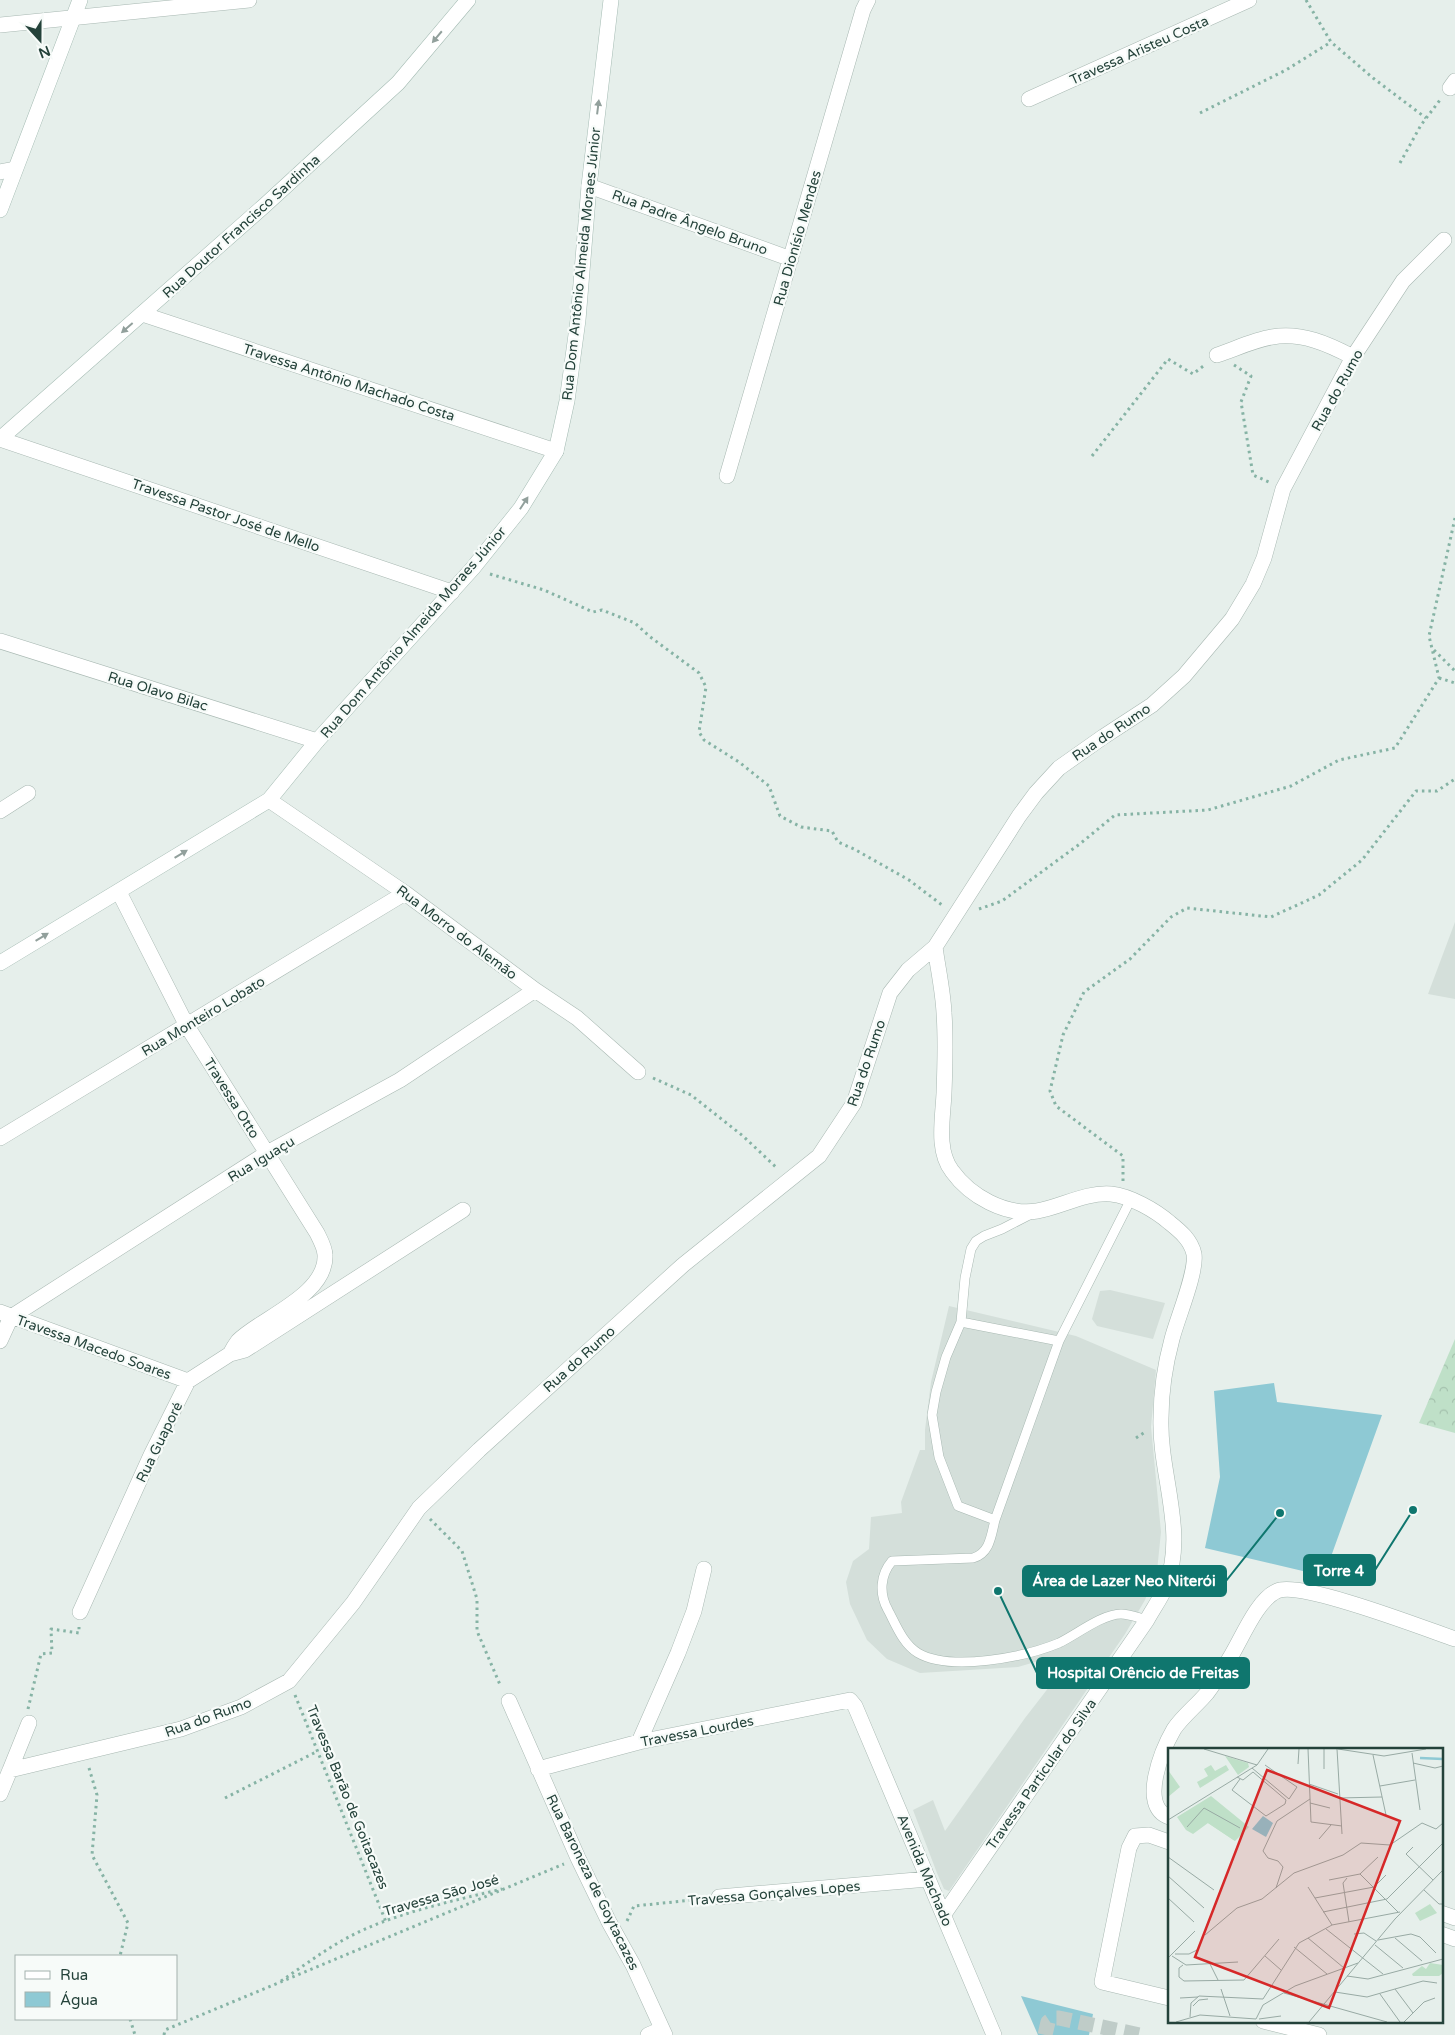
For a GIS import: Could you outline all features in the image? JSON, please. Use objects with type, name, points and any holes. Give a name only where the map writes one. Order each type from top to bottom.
[{"type":"street","points":[[0,210],[80,0]]},
{"type":"street","points":[[0,25],[249,0]]},
{"type":"street","name":"Rua Doutor Francisco Sardinha","points":[[0,439],[264,206],[398,83],[468,0]]},
{"type":"street","name":"Rua Dom Antônio Almeida Moraes Júnior","points":[[0,963],[269,800],[317,741],[473,568],[520,508],[556,451],[568,401],[578,320],[589,186],[611,0]]},
{"type":"street","name":"Rua Dionísio Mendes","points":[[727,476],[868,0]]},
{"type":"street","name":"Travessa Aristeu Costa","points":[[1028,100],[1235,4],[1249,0]]},
{"type":"street","points":[[0,172],[15,169]]},
{"type":"street","name":"Rua Padre Ângelo Bruno","points":[[589,186],[791,259]]},
{"type":"street","name":"Rua do Rumo","points":[[10,1770],[181,1729],[242,1707],[289,1682],[353,1603],[419,1508],[479,1450],[683,1265],[819,1156],[854,1103],[890,993],[908,970],[936,947],[1019,816],[1036,793],[1060,768],[1103,736],[1152,705],[1184,676],[1232,619],[1253,584],[1264,558],[1283,489],[1354,357],[1403,281],[1444,240]]},
{"type":"street","name":"Travessa Antônio Machado Costa","points":[[142,314],[556,451]]},
{"type":"street","points":[[1217,355],[1272,337],[1298,337],[1323,342],[1354,357]]},
{"type":"street","name":"Travessa Pastor José de Mello","points":[[0,439],[452,592]]},
{"type":"street","name":"Rua Olavo Bilac","points":[[0,642],[317,741]]},
{"type":"street","points":[[0,811],[28,794]]},
{"type":"street","name":"Rua Morro do Alemão","points":[[269,800],[405,893],[535,990],[576,1018],[638,1072]]},
{"type":"street","name":"Travessa Otto","points":[[119,892],[187,1026],[318,1233],[325,1254],[321,1270],[313,1284],[299,1298],[238,1341],[230,1354]]},
{"type":"street","name":"Rua Monteiro Lobato","points":[[0,1138],[405,893]]},
{"type":"street","name":"Travessa Particular do Silva","points":[[936,947],[944,1012],[942,1126],[944,1153],[951,1170],[978,1196],[1000,1206],[1018,1210],[1036,1211],[1080,1199],[1108,1194],[1127,1198],[1165,1218],[1186,1236],[1194,1254],[1193,1269],[1172,1338],[1165,1371],[1161,1419],[1162,1445],[1175,1539],[1173,1559],[1167,1584],[1146,1620],[944,1914]]},
{"type":"street","name":"Rua Iguaçu","points":[[6,1314],[267,1153],[400,1080],[535,990]]},
{"type":"street","points":[[188,1381],[230,1354],[245,1350],[463,1210]]},
{"type":"street","points":[[0,1341],[6,1314]]},
{"type":"street","name":"Travessa Macedo Soares","points":[[6,1314],[188,1381]]},
{"type":"street","name":"Rua Guaporé","points":[[80,1612],[151,1455],[188,1381]]},
{"type":"street","points":[[639,1742],[678,1653],[694,1611],[704,1569]]},
{"type":"street","points":[[1168,1817],[1164,1815],[1154,1800],[1155,1772],[1174,1729],[1207,1693],[1264,1600],[1279,1590],[1297,1590],[1340,1600],[1455,1639]]},
{"type":"street","name":"Travessa Lourdes","points":[[538,1770],[639,1742],[850,1700],[856,1706]]},
{"type":"street","name":"Rua Baroneza de Goytacazes","points":[[508,1701],[578,1858],[609,1922],[633,1964],[664,2032]]},
{"type":"street","name":"Avenida Machado","points":[[856,1706],[994,2035]]},
{"type":"street","points":[[0,1794],[29,1723]]},
{"type":"street","points":[[1168,1842],[1150,1835],[1135,1836],[1129,1848],[1102,1982],[1168,1998]]},
{"type":"street","name":"Travessa Gonçalves Lopes","points":[[719,1897],[928,1879]]},
{"type":"street","points":[[1442,1913],[1455,1918]]},
{"type":"street","points":[[1442,1934],[1455,1939]]},
{"type":"street","points":[[1267,2022],[1320,2035]]},
{"type":"street","points":[[648,2035],[664,2032]]},
{"type":"lane","points":[[1127,1198],[1059,1341],[995,1520],[987,1550],[981,1556],[974,1558],[892,1561],[883,1574],[882,1589],[886,1606],[902,1638],[918,1653],[939,1661],[967,1662],[1017,1657],[1059,1643],[1102,1619],[1120,1614],[1146,1620]]},
{"type":"lane","points":[[995,1520],[958,1506],[939,1457],[932,1415],[936,1392],[946,1357],[961,1322],[965,1278],[971,1249],[976,1241],[984,1236],[1036,1211]]},
{"type":"lane","points":[[961,1322],[1059,1341]]},
{"type":"path","points":[[1306,0],[1330,42],[1373,78],[1426,118]]},
{"type":"path","points":[[1200,113],[1286,70],[1330,42]]},
{"type":"path","points":[[1400,163],[1426,118],[1452,84]]},
{"type":"path","points":[[1092,456],[1168,359],[1193,374],[1217,355],[1251,376],[1241,402],[1253,475],[1283,489]]},
{"type":"path","points":[[473,568],[544,590],[593,612],[602,610],[635,623],[649,636],[699,673],[706,687],[699,732],[704,740],[739,762],[770,786],[780,816],[801,827],[832,832],[838,842],[909,880],[955,916],[1002,901],[1081,843],[1115,815],[1208,810],[1291,786],[1339,760],[1395,748],[1439,678],[1430,636],[1455,518]]},
{"type":"path","points":[[1434,650],[1455,671]]},
{"type":"path","points":[[1439,678],[1455,682]]},
{"type":"path","points":[[1127,1198],[1122,1156],[1056,1106],[1050,1092],[1063,1035],[1084,992],[1130,959],[1171,917],[1187,908],[1271,917],[1319,895],[1362,860],[1416,791],[1437,791],[1455,779]]},
{"type":"path","points":[[638,1072],[691,1095],[744,1136],[790,1180]]},
{"type":"path","points":[[419,1508],[462,1551],[477,1599],[477,1631],[508,1701]]},
{"type":"path","points":[[29,1723],[27,1710],[41,1654],[52,1653],[52,1630],[79,1633],[80,1612]]},
{"type":"path","name":"Travessa Barão de Goitacazes","points":[[289,1682],[386,1922]]},
{"type":"path","points":[[84,1752],[97,1795],[92,1855],[128,1923],[120,1955]]},
{"type":"path","points":[[225,1798],[318,1752]]},
{"type":"path","name":"Travessa São José","points":[[164,2035],[165,2030],[578,1858]]},
{"type":"path","name":"Travessa São José","points":[[273,1986],[345,1939],[386,1922],[433,1906],[512,1886]]},
{"type":"path","name":"Travessa Gonçalves Lopes","points":[[627,1920],[634,1906],[719,1897]]},
{"type":"path","points":[[130,2020],[135,2035]]},
{"type":"shaded area","points":[[1455,922],[1455,999],[1428,994]]},
{"type":"shaded area","points":[[1110,1290],[1165,1303],[1153,1339],[1097,1326],[1092,1319],[1100,1291]]},
{"type":"shaded area","points":[[949,1306],[1076,1336],[1156,1370],[1151,1427],[1161,1532],[1157,1571],[1145,1600],[1125,1634],[949,1891],[944,1889],[913,1810],[933,1800],[945,1831],[1025,1718],[1056,1678],[1052,1657],[1018,1667],[920,1673],[887,1659],[867,1640],[850,1604],[846,1582],[853,1561],[869,1549],[871,1517],[902,1513],[901,1502],[920,1450],[925,1450],[925,1430],[931,1382]]},
{"type":"green space","points":[[1455,1339],[1455,1433],[1419,1423]]},
{"type":"water","points":[[1274,1383],[1277,1402],[1382,1415],[1324,1576],[1205,1548],[1220,1477],[1214,1391]]},
{"type":"water","points":[[1021,1996],[1093,2014],[1089,2035],[1038,2035]]},
{"type":"tunnel","points":[[1045,2035],[1048,2022],[1054,2018],[1140,2035]]},
{"type":"place","name":"Torre 4","points":[[1413,1510]]},
{"type":"place","name":"Área de Lazer Neo Niterói","points":[[1280,1513]]},
{"type":"place","name":"Hospital Orêncio de Freitas","points":[[998,1591]]}]
